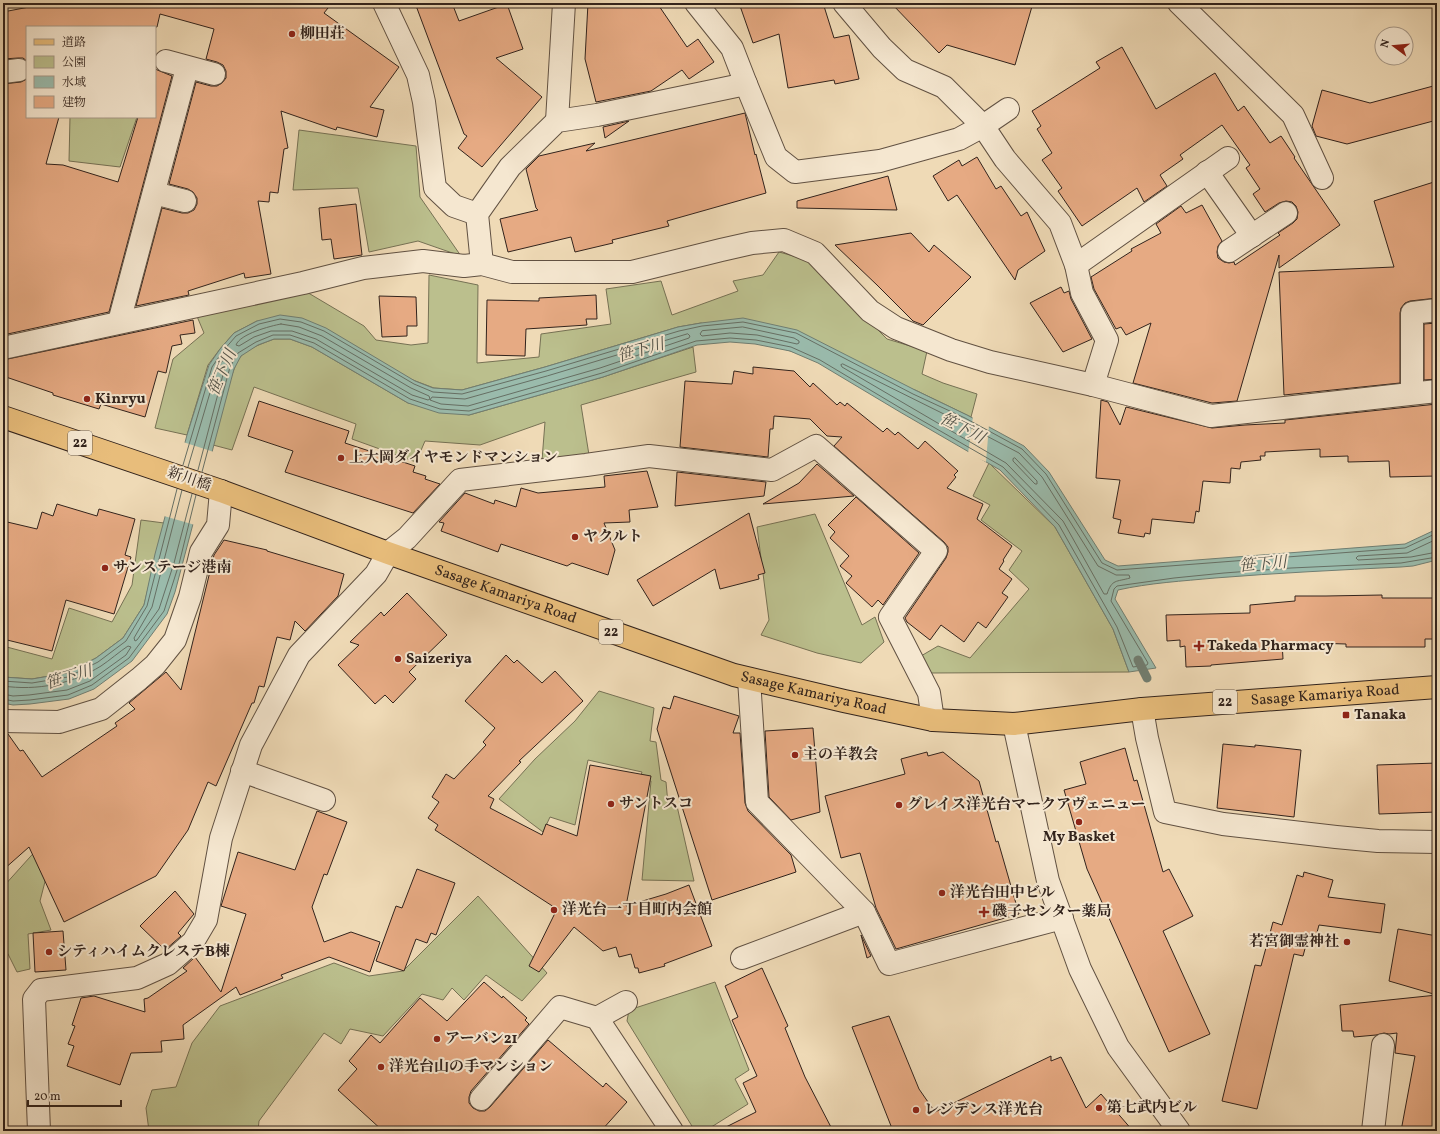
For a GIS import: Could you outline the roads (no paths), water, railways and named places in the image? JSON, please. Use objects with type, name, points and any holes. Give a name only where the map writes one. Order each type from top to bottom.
[{"type":"main road","name":"新川橋","points":[[3,417],[221,491]]},
{"type":"main road","name":"Sasage Kamariya Road","points":[[221,491],[388,553],[734,675],[933,720],[1014,724],[1142,709],[1437,686]]},
{"type":"street","points":[[384,3],[418,74],[424,102],[435,188],[454,206],[477,214]]},
{"type":"street","points":[[557,121],[564,3]]},
{"type":"street","points":[[696,3],[732,48],[776,157],[795,172],[880,160],[959,139],[983,126],[1008,109]]},
{"type":"street","points":[[844,3],[882,48],[906,70],[944,87],[983,126],[1005,159],[1060,223],[1076,265],[1082,293],[1107,340],[1093,385]]},
{"type":"street","points":[[1179,3],[1293,115],[1322,178]]},
{"type":"street","points":[[166,61],[187,68],[214,74]]},
{"type":"street","points":[[119,322],[187,68]]},
{"type":"street","points":[[482,264],[477,214],[510,167],[557,121],[597,115],[746,84]]},
{"type":"street","points":[[1076,265],[1228,158]]},
{"type":"street","points":[[1207,172],[1252,236]]},
{"type":"street","points":[[154,193],[185,202]]},
{"type":"street","points":[[1229,251],[1286,213]]},
{"type":"street","points":[[3,348],[303,283],[363,268],[422,261],[464,266],[482,264],[512,272],[632,272],[752,243],[784,240],[815,253],[870,311],[896,328],[951,350],[990,362],[1093,385],[1211,416],[1437,391]]},
{"type":"street","points":[[1412,393],[1412,313],[1437,310]]},
{"type":"street","points":[[39,1131],[34,999],[41,990],[136,978],[168,964],[193,942],[206,920],[220,838],[250,745],[299,655],[376,574],[388,553],[407,538],[460,480],[649,456],[772,470],[816,446],[936,551],[890,618],[929,694],[933,720]]},
{"type":"street","points":[[3,721],[60,722],[101,709],[155,665],[175,640],[190,597],[201,552],[218,525],[221,491]]},
{"type":"street","points":[[749,679],[757,802],[864,912],[889,964],[1062,918]]},
{"type":"street","points":[[1142,709],[1164,812],[1223,824],[1336,837],[1378,841],[1437,842]]},
{"type":"street","points":[[1014,724],[1048,881],[1080,969],[1118,1047],[1179,1131]]},
{"type":"street","points":[[242,771],[324,800]]},
{"type":"street","points":[[742,958],[864,912]]},
{"type":"street","points":[[597,1018],[626,1002]]},
{"type":"street","points":[[481,1099],[560,1007],[597,1018],[672,1131]]},
{"type":"street","points":[[1373,1131],[1383,1045]]},
{"type":"water","name":"笹下川","points":[[280,315],[302,318],[326,328],[415,381],[433,388],[462,390],[678,327],[743,318],[797,330],[967,415],[1024,446],[1049,472],[1105,560],[1118,566],[1405,544],[1437,529],[1437,560],[1413,566],[1215,578],[1154,584],[1118,590],[1115,599],[1156,668],[1129,672],[1113,629],[1055,527],[1000,470],[818,363],[790,351],[755,344],[730,342],[697,345],[603,377],[469,415],[439,413],[408,403],[312,347],[290,339],[274,339],[258,345],[241,356],[234,369],[175,592],[167,614],[132,661],[94,689],[69,699],[30,704],[13,705],[3,703],[3,677],[32,679],[67,673],[96,658],[123,638],[144,605],[155,554],[187,435],[209,365],[234,333],[257,321]]},
{"type":"waterway","points":[[1138,660],[1147,678]]},
{"type":"place","name":"柳田荘","points":[[292,34]]},
{"type":"place","name":"Kinryu","points":[[87,399]]},
{"type":"place","name":"上大岡ダイヤモンドマンション","points":[[341,458]]},
{"type":"place","name":"ヤクルト","points":[[575,537]]},
{"type":"place","name":"サンステージ港南","points":[[105,568]]},
{"type":"place","name":"Takeda Pharmacy","points":[[1199,646]]},
{"type":"place","name":"Saizeriya","points":[[398,659]]},
{"type":"place","name":"Tanaka","points":[[1346,715]]},
{"type":"place","name":"主の羊教会","points":[[795,755]]},
{"type":"place","name":"サントスコ","points":[[611,804]]},
{"type":"place","name":"グレイス洋光台マークアヴェニュー","points":[[899,805]]},
{"type":"place","name":"My Basket","points":[[1079,822]]},
{"type":"place","name":"洋光台田中ビル","points":[[942,893]]},
{"type":"place","name":"洋光台一丁目町内会館","points":[[554,910]]},
{"type":"place","name":"磯子センター薬局","points":[[984,912]]},
{"type":"place","name":"若宮御霊神社","points":[[1347,942]]},
{"type":"place","name":"シティハイムクレステB棟","points":[[49,952]]},
{"type":"place","name":"アーバン21","points":[[437,1039]]},
{"type":"place","name":"洋光台山の手マンション","points":[[381,1067]]},
{"type":"place","name":"第七武内ビル","points":[[1099,1108]]},
{"type":"place","name":"レジデンス洋光台","points":[[916,1110]]}]
